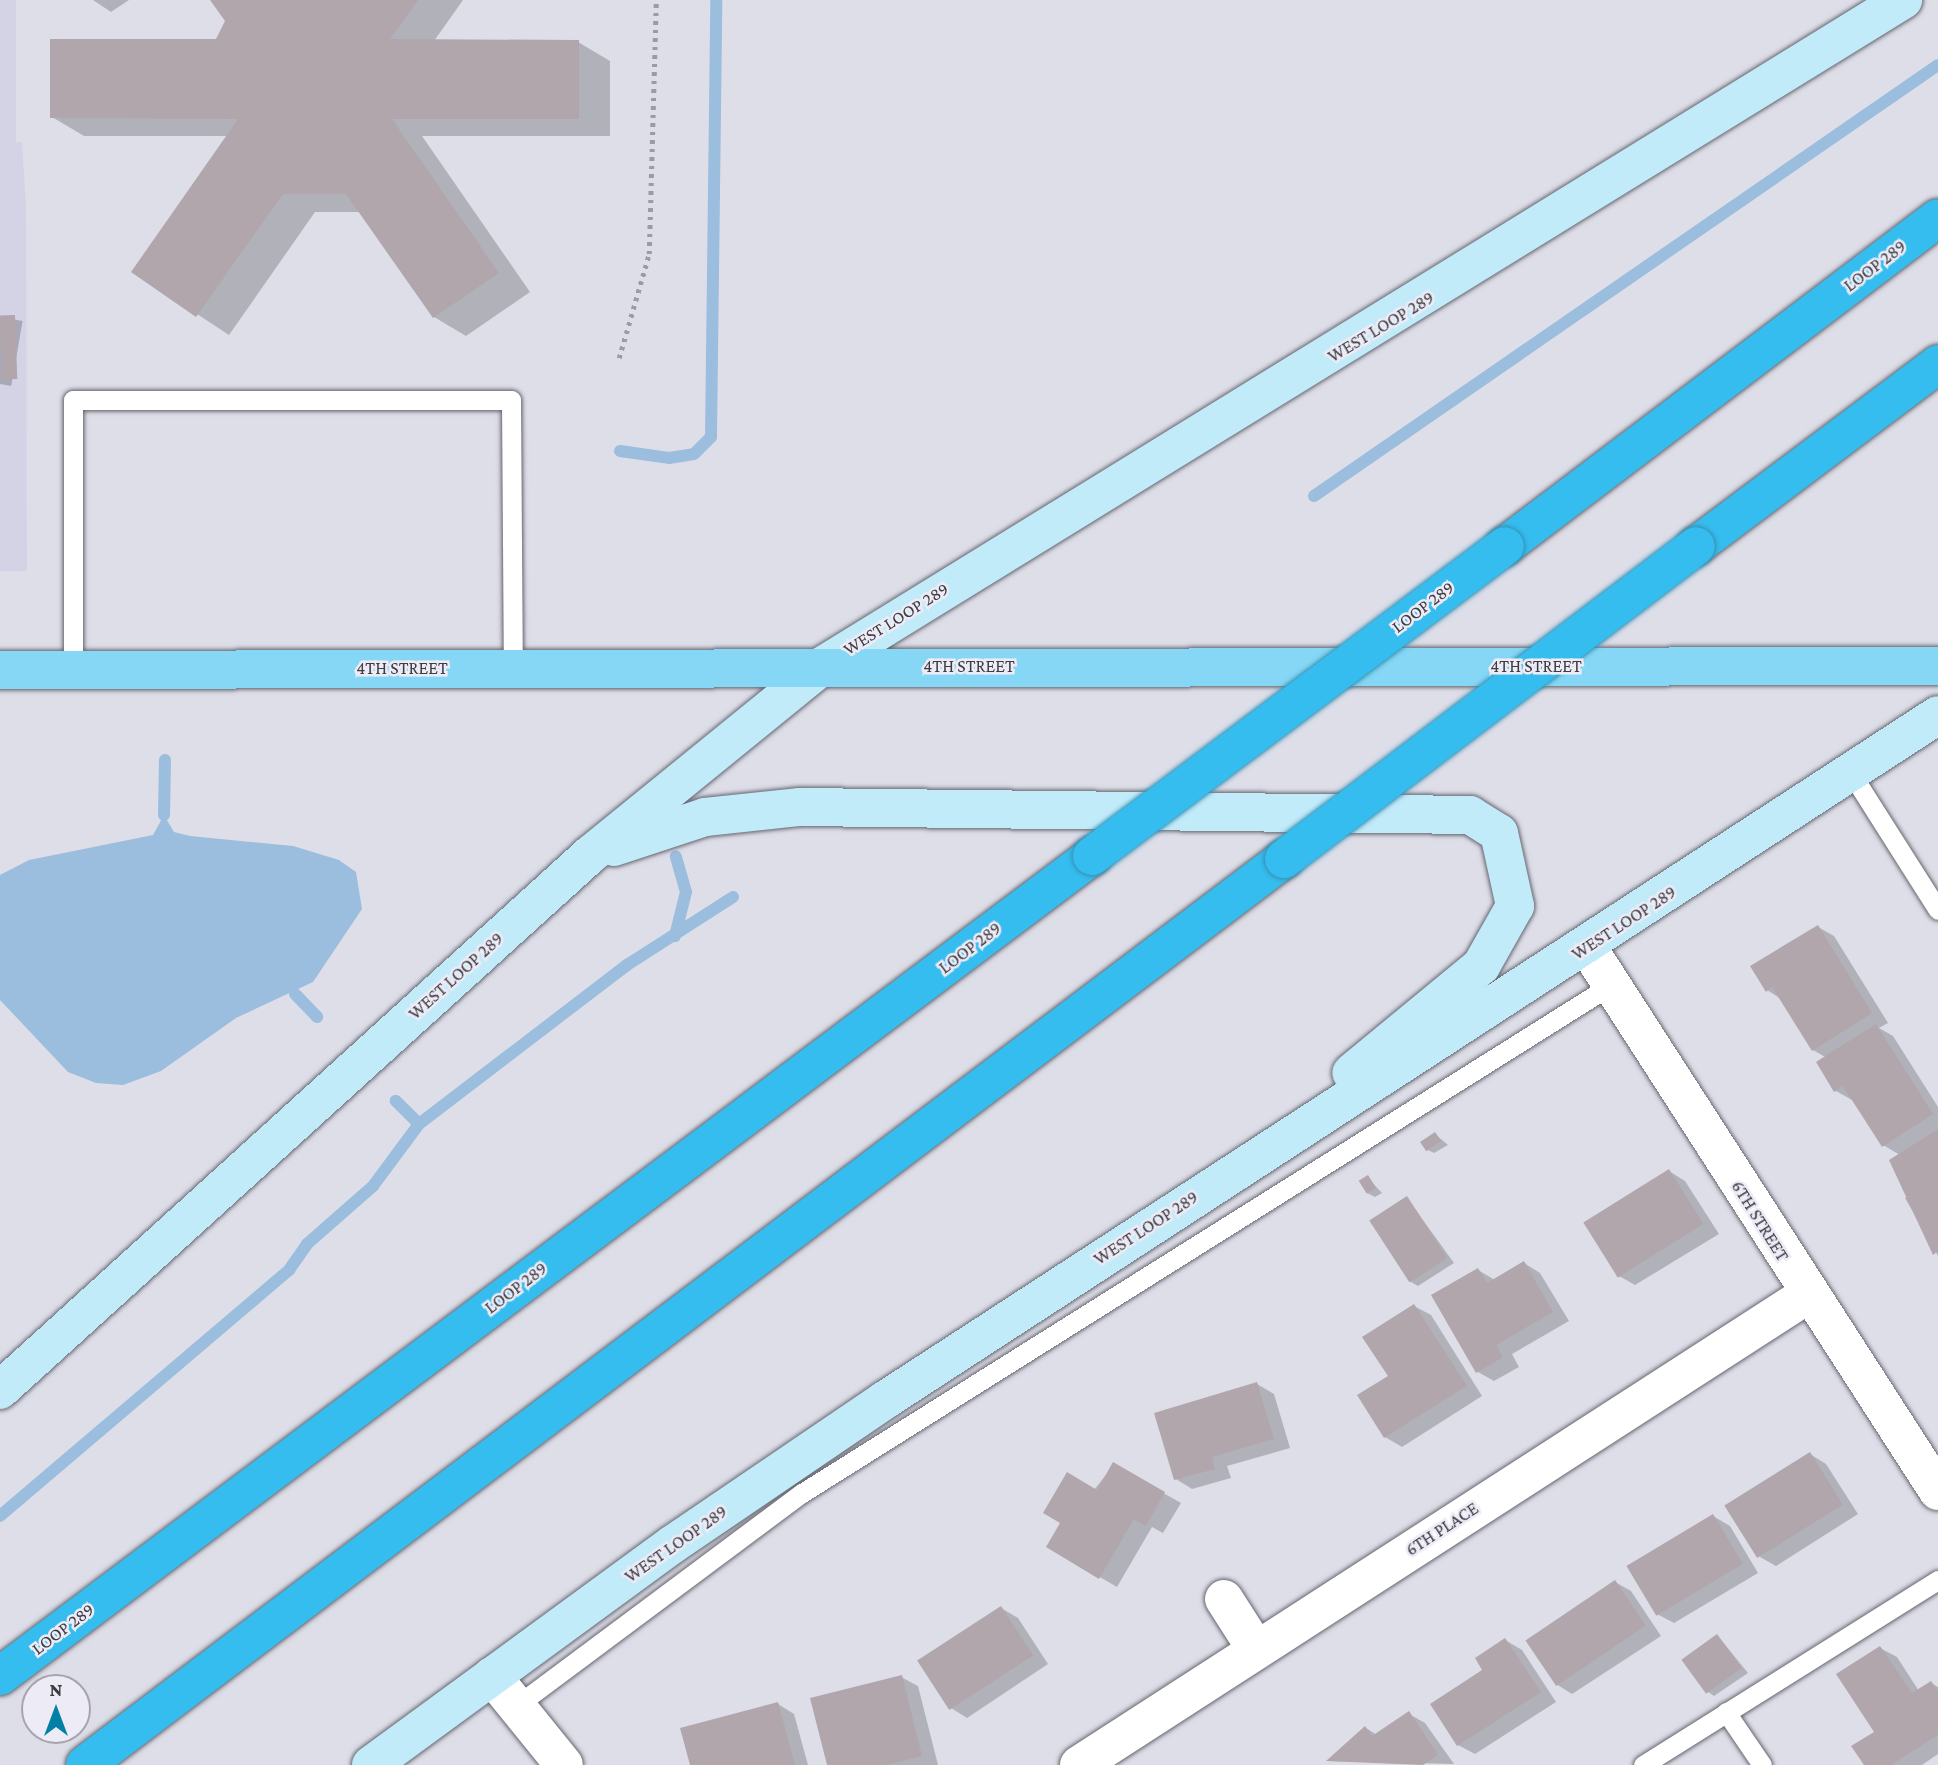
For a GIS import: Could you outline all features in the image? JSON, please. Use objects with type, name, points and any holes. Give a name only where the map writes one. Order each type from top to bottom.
[{"type":"highway","name":"LOOP 289","points":[[0,1676],[1938,218]]},
{"type":"highway","points":[[85,1765],[1938,364]]},
{"type":"main road","name":"WEST LOOP 289","points":[[0,1390],[591,854],[822,666],[1903,0]]},
{"type":"main road","name":"4TH STREET","points":[[0,670],[822,666],[1938,666]]},
{"type":"main road","name":"WEST LOOP 289","points":[[371,1765],[492,1676],[885,1399],[1231,1172],[1588,948],[1938,715]]},
{"type":"main road","points":[[591,854],[705,817],[800,807],[1470,815],[1499,833],[1515,906],[1480,966],[1231,1172]]},
{"type":"street","name":"6TH STREET","points":[[1588,948],[1807,1295],[1938,1491]]},
{"type":"street","name":"6TH PLACE","points":[[1079,1765],[1807,1295]]},
{"type":"street","points":[[1224,1599],[1256,1649]]},
{"type":"street","points":[[492,1676],[564,1765]]},
{"type":"lane","points":[[73,669],[73,400],[511,400],[513,668]]},
{"type":"lane","points":[[1851,773],[1938,911]]},
{"type":"lane","points":[[516,1706],[802,1493],[1611,985]]},
{"type":"lane","points":[[1643,1765],[1938,1580]]},
{"type":"lane","points":[[1726,1712],[1762,1765]]},
{"type":"path","points":[[619,358],[649,254],[656,0]]},
{"type":"shaded area","points":[[0,0],[16,0],[16,142],[22,142],[26,206],[27,571],[0,571]]},
{"type":"water","points":[[164,815],[174,832],[190,836],[293,846],[339,860],[356,872],[362,909],[313,982],[236,1018],[161,1071],[123,1085],[96,1083],[68,1072],[0,1000],[0,875],[29,860],[153,835]]},
{"type":"building","points":[[210,0],[418,0],[390,39],[579,40],[579,119],[392,119],[499,273],[433,318],[346,194],[283,194],[196,317],[131,272],[238,119],[50,118],[50,39],[216,39],[225,21]]},
{"type":"building","points":[[15,315],[17,379],[2,379],[0,316]]},
{"type":"building","points":[[1818,925],[1872,1013],[1812,1051],[1772,987],[1766,992],[1750,966]]},
{"type":"building","points":[[1876,1024],[1933,1114],[1882,1147],[1843,1086],[1834,1092],[1816,1062]]},
{"type":"building","points":[[1938,1129],[1938,1251],[1933,1255],[1889,1160]]},
{"type":"building","points":[[1435,1132],[1441,1141],[1426,1151],[1420,1142]]},
{"type":"building","points":[[1669,1169],[1703,1224],[1618,1278],[1583,1223]]},
{"type":"building","points":[[1368,1175],[1376,1188],[1367,1194],[1359,1181]]},
{"type":"building","points":[[1407,1196],[1447,1258],[1410,1283],[1369,1221]]},
{"type":"building","points":[[1524,1261],[1553,1312],[1496,1345],[1503,1357],[1476,1373],[1431,1295],[1478,1268],[1487,1283]]},
{"type":"building","points":[[1414,1304],[1467,1386],[1384,1438],[1357,1395],[1388,1376],[1362,1337]]},
{"type":"building","points":[[1257,1382],[1274,1439],[1212,1457],[1215,1469],[1174,1480],[1154,1413]]},
{"type":"building","points":[[1810,1452],[1843,1505],[1757,1558],[1724,1506]]},
{"type":"building","points":[[1113,1462],[1165,1492],[1146,1526],[1134,1519],[1099,1579],[1046,1547],[1060,1523],[1043,1513],[1067,1472],[1097,1490]]},
{"type":"building","points":[[1713,1514],[1743,1564],[1656,1616],[1626,1566]]},
{"type":"building","points":[[1615,1580],[1646,1626],[1556,1686],[1525,1640]]},
{"type":"building","points":[[1001,1606],[1033,1655],[949,1710],[917,1660]]},
{"type":"building","points":[[1717,1634],[1742,1668],[1706,1694],[1681,1660]]},
{"type":"building","points":[[1505,1638],[1541,1692],[1457,1746],[1430,1704],[1482,1670],[1475,1658]]},
{"type":"building","points":[[1880,1646],[1912,1693],[1931,1681],[1938,1691],[1938,1735],[1891,1765],[1864,1765],[1851,1746],[1874,1732],[1836,1674]]},
{"type":"building","points":[[902,1675],[922,1756],[886,1765],[827,1765],[810,1698]]},
{"type":"building","points":[[778,1702],[795,1765],[690,1765],[680,1728]]},
{"type":"building","points":[[1409,1711],[1438,1755],[1423,1765],[1326,1761],[1365,1726],[1372,1736]]},
{"type":"waterway","points":[[620,451],[669,458],[694,454],[711,437],[716,0]]},
{"type":"waterway","points":[[1314,496],[1938,65]]},
{"type":"waterway","points":[[164,815],[165,760]]},
{"type":"waterway","points":[[675,936],[686,892],[676,856]]},
{"type":"waterway","points":[[419,1124],[627,965],[733,897]]},
{"type":"waterway","points":[[295,994],[317,1017]]},
{"type":"waterway","points":[[0,1516],[289,1270],[307,1244],[373,1186],[419,1124],[396,1101]]}]
